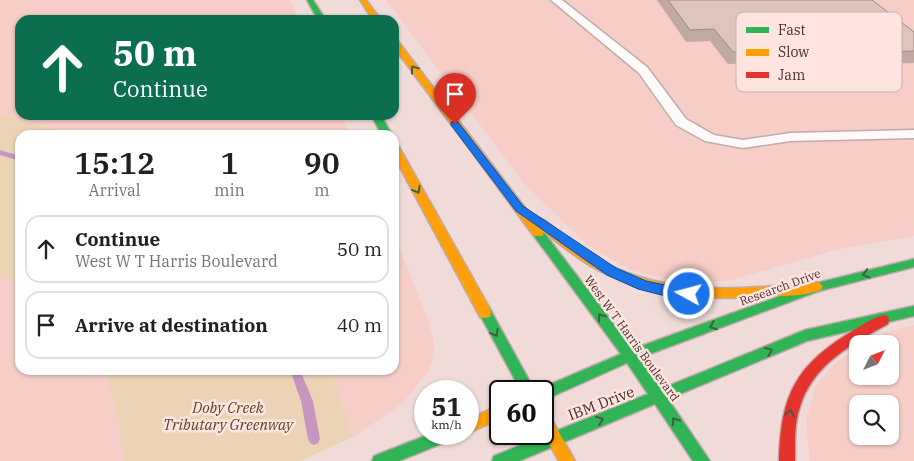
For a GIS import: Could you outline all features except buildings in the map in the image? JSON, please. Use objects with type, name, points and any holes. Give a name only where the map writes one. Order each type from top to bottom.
[{"type":"main road","points":[[310,0],[319,15]]},
{"type":"main road","points":[[363,0],[374,15]]},
{"type":"main road","name":"West W T Harris Boulevard","points":[[399,49],[630,356],[702,461]]},
{"type":"main road","points":[[399,156],[522,380]]},
{"type":"main road","points":[[520,208],[612,272],[643,285],[673,293],[732,294],[816,287]]},
{"type":"main road","name":"Research Drive","points":[[630,356],[816,287],[914,263]]},
{"type":"main road","points":[[659,397],[805,336],[883,320],[914,311]]},
{"type":"main road","points":[[787,461],[785,437],[792,402],[804,378],[829,351],[883,320]]},
{"type":"main road","points":[[554,390],[630,356]]},
{"type":"main road","name":"IBM Drive","points":[[500,461],[555,437],[659,397]]},
{"type":"main road","points":[[555,437],[567,461]]},
{"type":"main road","points":[[380,461],[420,445]]},
{"type":"lane","points":[[556,0],[643,70],[681,122],[710,138],[743,144],[790,138],[914,134]]},
{"type":"shaded area","points":[[0,0],[290,0],[298,15],[15,15],[15,119],[0,115]]},
{"type":"shaded area","points":[[386,0],[914,0],[914,236],[835,250],[728,281],[677,281],[630,270],[586,244],[523,182]]},
{"type":"shaded area","points":[[20,120],[344,120],[348,130],[60,130]]},
{"type":"shaded area","points":[[399,247],[428,320],[434,342],[434,355],[428,371],[421,380],[414,380],[414,389],[402,404],[353,437],[333,375],[399,375]]},
{"type":"shaded area","points":[[0,274],[15,284],[15,375],[105,375],[119,423],[123,461],[0,461]]},
{"type":"shaded area","points":[[914,325],[914,461],[810,461],[806,421],[815,388],[832,366],[849,353],[849,385],[899,385],[899,335],[880,335]]},
{"type":"green space","points":[[0,115],[60,130],[15,130],[15,284],[0,274]]},
{"type":"green space","name":"Doby Creek Tributary Greenway","points":[[105,375],[333,375],[353,437],[300,461],[123,461],[119,423]]},
{"type":"waterway","points":[[0,152],[15,157]]},
{"type":"waterway","points":[[297,375],[307,401],[314,439]]},
{"type":"traffic: fast","points":[[310,0],[319,15]]},
{"type":"traffic: fast","points":[[379,120],[384,130]]},
{"type":"traffic: fast","points":[[538,233],[630,356],[702,461]]},
{"type":"traffic: fast","points":[[554,390],[630,356],[817,287],[914,263]]},
{"type":"traffic: fast","points":[[500,461],[805,336],[914,311]]},
{"type":"traffic: fast","points":[[485,313],[522,380]]},
{"type":"traffic: fast","points":[[380,461],[420,445]]},
{"type":"traffic: slow","points":[[363,0],[374,15]]},
{"type":"traffic: slow","points":[[399,49],[538,233]]},
{"type":"traffic: slow","points":[[399,156],[485,313]]},
{"type":"traffic: slow","points":[[540,223],[570,246],[603,267],[628,279],[654,287],[681,291],[735,294],[817,287]]},
{"type":"traffic: slow","points":[[479,421],[489,417]]},
{"type":"traffic: slow","points":[[554,438],[567,461]]},
{"type":"traffic: jam","points":[[787,461],[788,432],[792,408],[799,389],[809,373],[839,346],[883,320]]},
{"type":"route","points":[[455,124],[520,208],[612,272],[643,285],[673,293],[689,294]]}]
